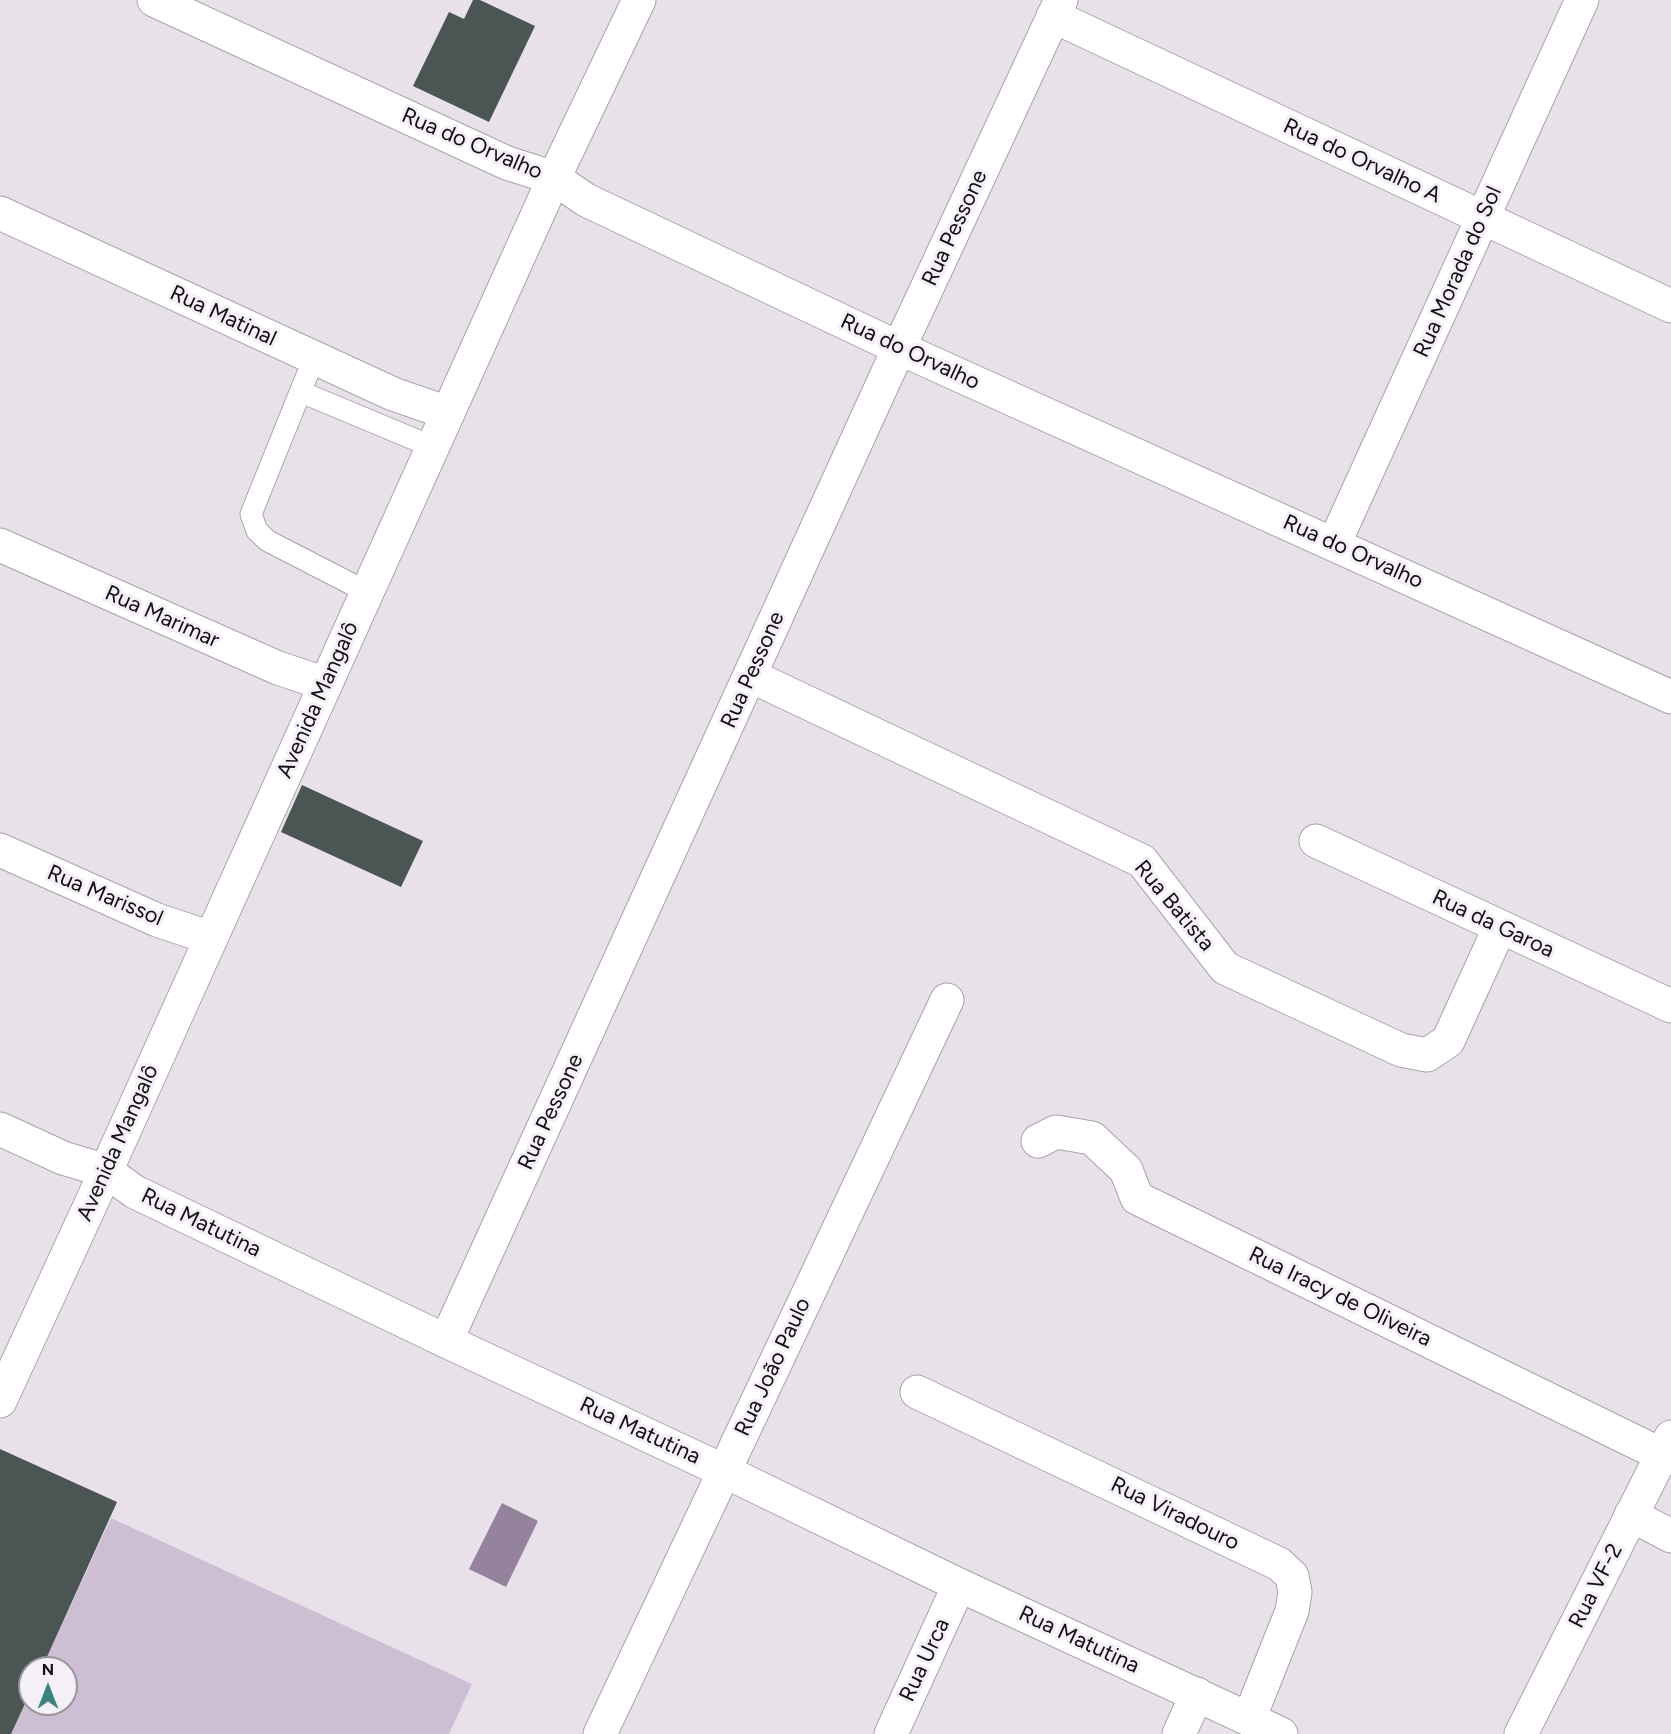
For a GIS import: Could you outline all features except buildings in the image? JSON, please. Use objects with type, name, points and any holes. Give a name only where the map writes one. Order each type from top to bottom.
[{"type":"street","name":"Rua do Orvalho","points":[[154,0],[507,163],[554,178],[586,200],[899,348],[1671,697]]},
{"type":"street","name":"Avenida Mangalô","points":[[0,1401],[106,1172],[554,178],[639,0]]},
{"type":"street","name":"Rua Morada do Sol","points":[[1335,544],[1582,0]]},
{"type":"street","name":"Rua do Orvalho A","points":[[1057,8],[1483,218],[1671,306]]},
{"type":"street","name":"Rua Pessone","points":[[446,1341],[899,348],[1057,8]]},
{"type":"street","name":"Rua Matinal","points":[[0,213],[393,394],[448,413]]},
{"type":"street","name":"Rua Marimar","points":[[0,545],[278,668],[326,684]]},
{"type":"street","name":"Rua Batista","points":[[751,676],[1142,861],[1225,968],[1401,1050],[1427,1055],[1448,1041],[1500,927]]},
{"type":"street","name":"Rua da Garoa","points":[[1316,841],[1671,1006]]},
{"type":"street","name":"Rua Marissol","points":[[0,850],[157,920],[211,938]]},
{"type":"street","name":"Rua João Paulo","points":[[600,1734],[947,999]]},
{"type":"street","name":"Rua Matutina","points":[[0,1129],[63,1158],[106,1172],[135,1192],[446,1341],[724,1471],[959,1586],[1281,1734]]},
{"type":"street","name":"Rua Iracy de Oliveira","points":[[1038,1141],[1056,1132],[1092,1138],[1126,1170],[1137,1198],[1667,1446]]},
{"type":"street","name":"Rua Viradouro","points":[[918,1392],[1279,1564],[1292,1576],[1295,1592],[1292,1611],[1248,1719]]},
{"type":"street","name":"Rua VF-2","points":[[1521,1734],[1667,1446]]},
{"type":"street","points":[[1632,1515],[1671,1536]]},
{"type":"street","name":"Rua Urca","points":[[891,1734],[959,1586]]},
{"type":"street","points":[[1179,1734],[1197,1694]]},
{"type":"lane","points":[[314,358],[251,514],[257,531],[268,541],[367,592]]},
{"type":"lane","points":[[301,392],[433,447]]},
{"type":"shaded area","points":[[502,1503],[538,1521],[506,1587],[469,1569]]},
{"type":"shaded area","points":[[111,1518],[472,1684],[449,1734],[11,1734],[19,1716],[78,1716],[78,1656],[48,1656]]}]
